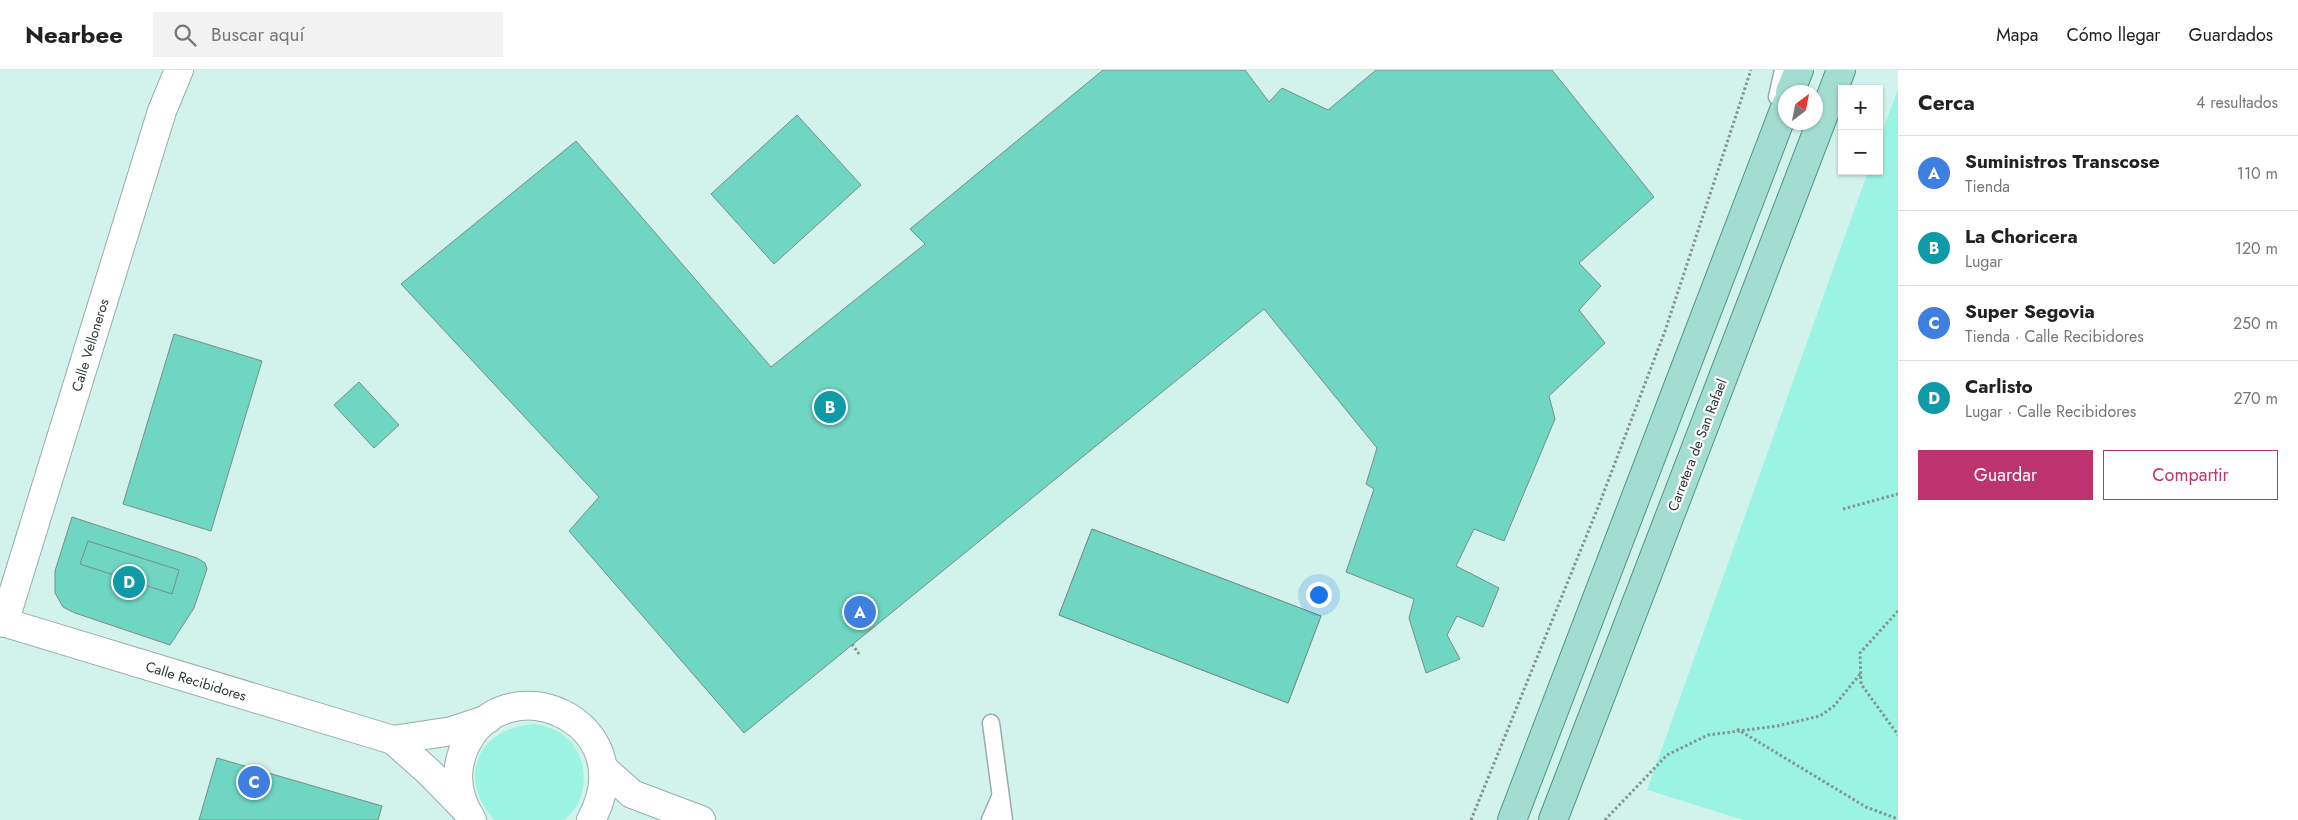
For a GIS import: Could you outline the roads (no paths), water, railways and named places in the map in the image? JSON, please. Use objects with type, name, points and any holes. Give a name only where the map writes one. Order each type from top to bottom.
[{"type":"main road","points":[[1793,85],[1799,70]]},
{"type":"main road","name":"Carretera de San Rafael","points":[[1553,820],[1841,70]]},
{"type":"main road","points":[[1512,820],[1778,125]]},
{"type":"street","name":"Calle Velloneros","points":[[2,622],[162,111],[180,70]]},
{"type":"street","name":"Calle Recibidores","points":[[2,622],[393,740],[430,772],[468,814]]},
{"type":"street","name":"Calle Recibidores","points":[[393,740],[452,731],[513,708],[526,706],[553,709],[572,718],[587,732],[595,743],[603,768]]},
{"type":"street","points":[[468,814],[459,793],[460,759],[466,744],[476,730],[488,719]]},
{"type":"street","points":[[591,820],[600,805],[604,787],[603,768]]},
{"type":"street","points":[[603,768],[632,794],[701,820]]},
{"type":"lane","points":[[1763,163],[1783,70]]},
{"type":"lane","points":[[991,723],[1004,820]]},
{"type":"lane","points":[[990,820],[1001,795]]},
{"type":"place","name":"La Choricera","points":[[830,407]]},
{"type":"place","name":"Carlisto","points":[[129,582]]},
{"type":"place","name":"Suministros Transcose","points":[[860,612]]},
{"type":"place","name":"Super Segovia","points":[[254,782]]}]
